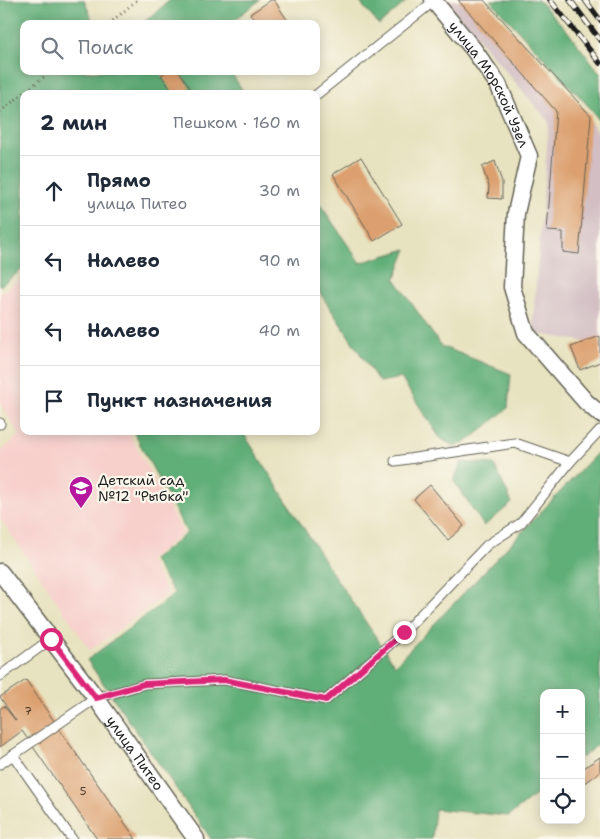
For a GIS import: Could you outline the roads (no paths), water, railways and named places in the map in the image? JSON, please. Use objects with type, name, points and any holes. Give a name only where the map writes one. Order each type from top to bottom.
[{"type":"street","name":"улица Морской Узел","points":[[434,0],[498,84],[529,156],[516,213],[512,288],[526,333],[586,402],[600,414]]},
{"type":"street","name":"улица Питео","points":[[0,572],[96,698],[196,839]]},
{"type":"lane","points":[[320,92],[434,0]]},
{"type":"lane","points":[[0,764],[96,698],[144,684],[224,680],[326,700],[404,632],[487,545],[521,523],[570,462],[600,430]]},
{"type":"lane","points":[[396,461],[515,443],[570,462]]},
{"type":"lane","points":[[0,676],[51,639]]},
{"type":"lane","points":[[13,755],[72,839]]},
{"type":"railway","points":[[550,0],[600,63]]},
{"type":"railway","points":[[570,0],[600,40]]},
{"type":"railway","points":[[585,0],[600,20]]},
{"type":"place","name":"Детский сад №12 \"Рыбка\"","points":[[81,509]]}]
